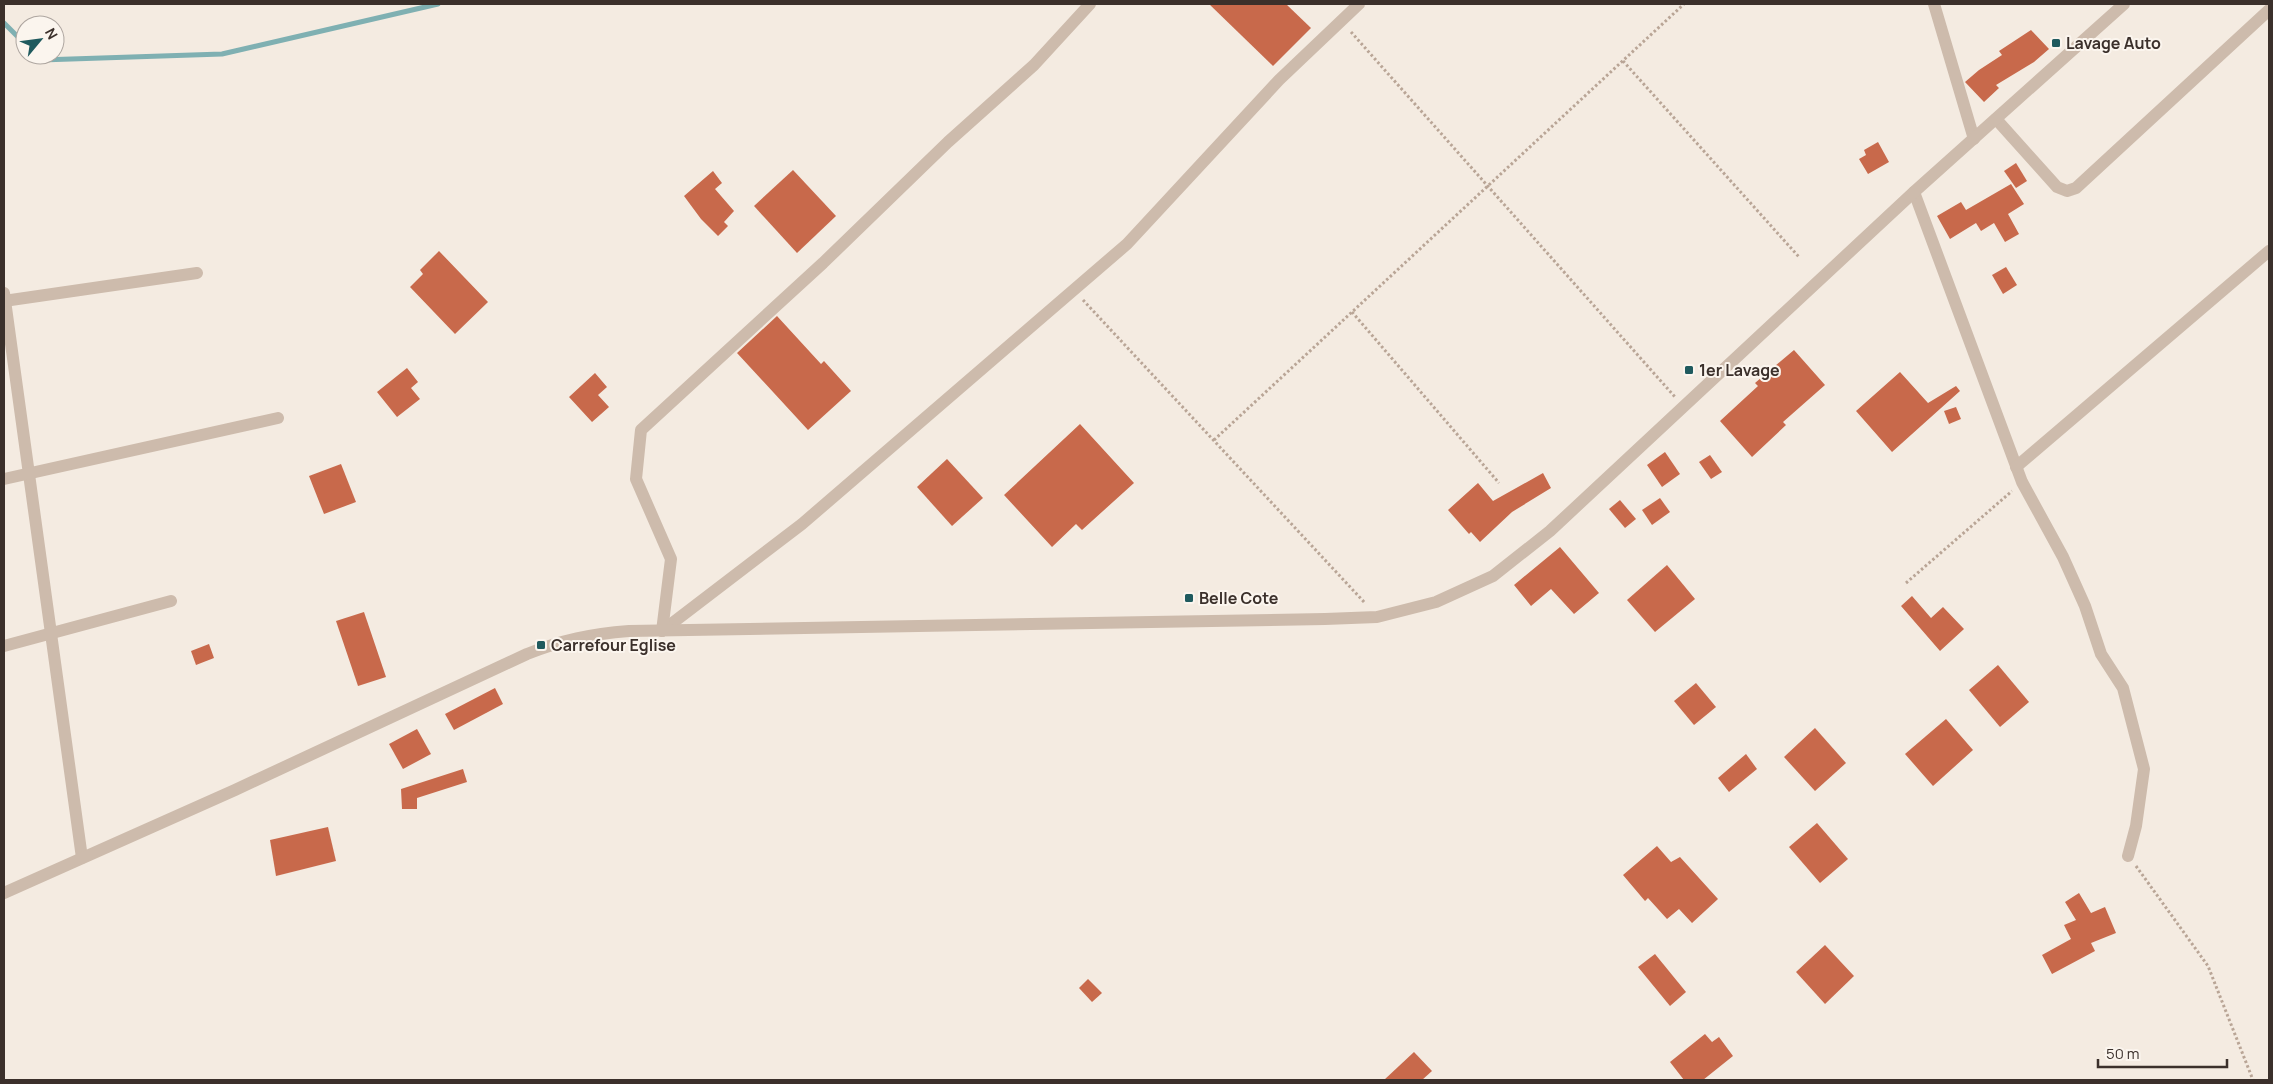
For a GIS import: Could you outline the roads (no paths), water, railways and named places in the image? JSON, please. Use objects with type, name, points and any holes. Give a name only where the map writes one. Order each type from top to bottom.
[{"type":"street","points":[[662,630],[671,559],[636,479],[641,430],[823,263],[948,142],[1034,65],[1090,4]]},
{"type":"street","points":[[662,630],[802,524],[1127,244],[1279,80],[1359,4]]},
{"type":"street","points":[[1934,4],[1974,139]]},
{"type":"street","points":[[4,893],[549,645],[586,635],[662,630],[1377,616],[1436,602],[1493,576],[1550,531],[1914,192],[2124,4]]},
{"type":"street","points":[[1996,119],[2057,187],[2067,191],[2076,188],[2269,10]]},
{"type":"street","points":[[1914,192],[2022,482],[2063,556],[2085,606],[2101,654],[2123,688],[2144,769],[2136,826],[2128,856]]},
{"type":"street","points":[[2016,467],[2269,251]]},
{"type":"street","points":[[82,858],[4,298],[197,273]]},
{"type":"street","points":[[4,478],[278,418]]},
{"type":"street","points":[[4,646],[171,601]]},
{"type":"waterway","points":[[65,59],[222,54],[438,4]]},
{"type":"waterway","points":[[4,23],[15,34]]},
{"type":"place","name":"Lavage Auto","points":[[2056,43]]},
{"type":"place","name":"1er Lavage","points":[[1689,370]]},
{"type":"place","name":"Belle Cote","points":[[1189,598]]},
{"type":"place","name":"Carrefour Eglise","points":[[541,645]]}]
